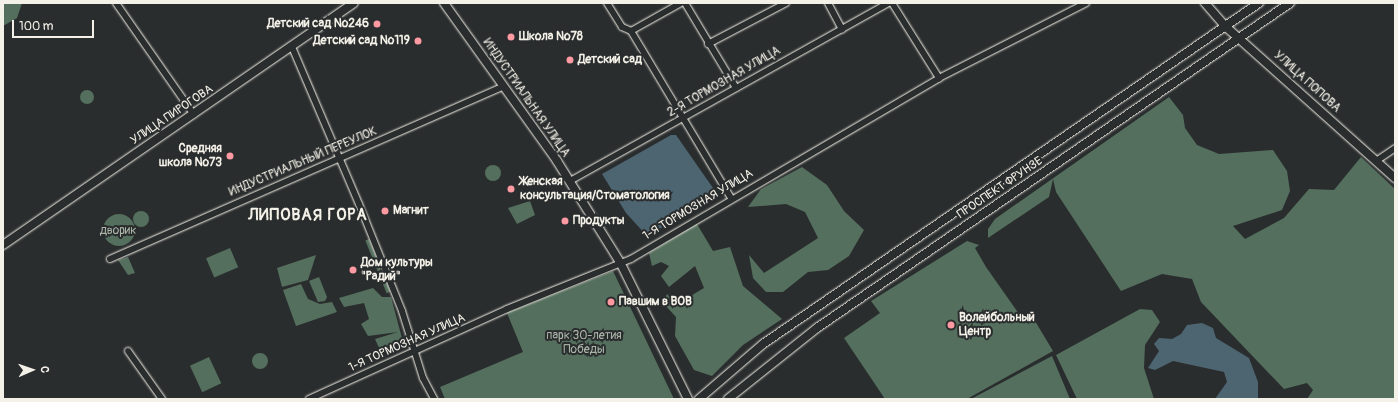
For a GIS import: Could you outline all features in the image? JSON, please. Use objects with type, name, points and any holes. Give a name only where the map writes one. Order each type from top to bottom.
[{"type":"main road","name":"УЛИЦА ПИРОГОВА","points":[[3,245],[194,115],[354,3]]},
{"type":"main road","name":"ИНДУСТРИАЛЬНАЯ УЛИЦА","points":[[444,3],[570,181],[622,264],[688,399]]},
{"type":"main road","name":"УЛИЦА ПОПОВА","points":[[1205,3],[1225,26],[1395,178]]},
{"type":"main road","name":"ПРОСПЕКТ ФРУНЗЕ","points":[[699,399],[763,344],[1259,3]]},
{"type":"main road","name":"ПРОСПЕКТ ФРУНЗЕ","points":[[728,399],[817,328],[1290,3]]},
{"type":"street","points":[[116,3],[194,115]]},
{"type":"street","points":[[607,3],[622,27],[631,31],[731,198]]},
{"type":"street","points":[[631,31],[681,3]]},
{"type":"street","points":[[685,3],[708,44],[736,88]]},
{"type":"street","points":[[708,44],[786,3]]},
{"type":"street","points":[[828,3],[842,28]]},
{"type":"street","points":[[890,3],[939,78]]},
{"type":"street","name":"2-Я ТОРМОЗНАЯ УЛИЦА","points":[[570,181],[842,28],[890,3]]},
{"type":"street","name":"1-Я ТОРМОЗНАЯ УЛИЦА","points":[[309,399],[414,351],[622,264],[731,198],[939,78],[1086,3]]},
{"type":"street","points":[[292,47],[340,158],[434,399]]},
{"type":"street","name":"ИНДУСТРИАЛЬНЫЙ ПЕРЕУЛОК","points":[[110,259],[214,210],[340,158],[504,86]]},
{"type":"street","points":[[1376,161],[1395,148]]},
{"type":"street","points":[[128,351],[162,399]]},
{"type":"green space","points":[[3,3],[22,3],[17,18],[3,26]]},
{"type":"green space","points":[[84,90],[90,90],[94,94],[94,100],[90,104],[84,104],[80,100],[80,94]]},
{"type":"green space","points":[[1169,97],[1183,115],[1185,128],[1197,145],[1219,154],[1273,150],[1287,171],[1290,191],[1282,210],[1233,226],[1245,239],[1284,218],[1309,189],[1334,190],[1361,157],[1395,189],[1395,399],[1307,399],[1313,390],[1307,383],[1284,389],[1201,302],[1192,279],[1162,274],[1121,291],[1056,192],[1053,179],[1049,197],[988,238],[988,229],[995,219]]},
{"type":"green space","points":[[490,165],[496,165],[501,170],[499,179],[496,181],[490,181],[485,176],[485,170]]},
{"type":"green space","points":[[802,167],[827,185],[844,211],[864,230],[849,256],[828,270],[808,272],[783,292],[766,292],[753,278],[749,255],[764,273],[818,238],[805,212],[786,204],[748,207],[761,189]]},
{"type":"green space","points":[[530,201],[535,215],[517,224],[508,208]]},
{"type":"green space","points":[[141,211],[148,216],[149,219],[144,226],[141,227],[134,222],[133,219],[138,212]]},
{"type":"green space","name":"дворик","points":[[119,214],[128,217],[132,221],[135,230],[132,239],[128,243],[119,246],[110,243],[106,239],[103,230],[106,221],[110,217]]},
{"type":"green space","points":[[697,224],[713,251],[730,247],[743,286],[782,319],[743,345],[712,376],[694,370],[675,336],[676,317],[663,303],[667,294],[677,304],[704,288],[695,266],[669,287],[661,276],[669,266],[661,262],[652,266],[649,253]]},
{"type":"green space","points":[[369,239],[390,292],[387,293],[365,240]]},
{"type":"green space","name":"Волейбольный Центр","points":[[967,241],[979,245],[975,248],[986,267],[1024,321],[1032,316],[1053,351],[967,399],[885,399],[844,338],[880,313],[871,301]]},
{"type":"green space","points":[[230,248],[238,267],[214,277],[206,258]]},
{"type":"green space","points":[[316,255],[308,280],[282,287],[277,268]]},
{"type":"green space","points":[[128,257],[135,273],[128,275],[118,260]]},
{"type":"green space","name":"парк 30-летия Победы","points":[[613,271],[674,399],[445,399],[440,387],[523,352],[507,313]]},
{"type":"green space","points":[[319,277],[327,297],[325,301],[318,302],[309,281]]},
{"type":"green space","points":[[301,284],[308,299],[320,304],[332,302],[337,312],[296,326],[283,290]]},
{"type":"green space","points":[[373,288],[382,297],[391,297],[403,342],[380,350],[375,339],[398,332],[368,336],[361,324],[369,319],[364,303],[344,307],[339,298]]},
{"type":"green space","points":[[1140,309],[1152,310],[1160,322],[1145,345],[1144,368],[1154,399],[1077,399],[1056,355]]},
{"type":"green space","points":[[257,353],[263,353],[268,358],[266,367],[263,369],[257,369],[252,364],[252,358]]},
{"type":"green space","points":[[1052,356],[1070,399],[971,399]]},
{"type":"green space","points":[[209,357],[221,383],[202,392],[190,366]]},
{"type":"water","points":[[671,135],[676,135],[713,188],[714,198],[647,236],[626,213],[602,174]]},
{"type":"water","points":[[1202,323],[1213,328],[1216,338],[1249,358],[1258,382],[1258,399],[1215,399],[1227,382],[1224,372],[1173,361],[1155,370],[1148,368],[1159,351],[1154,344],[1159,338],[1172,339],[1181,334],[1187,325]]},
{"type":"place","name":"Детский сад №246","points":[[377,24]]},
{"type":"place","name":"Школа №78","points":[[511,37]]},
{"type":"place","name":"Детский сад №119","points":[[418,41]]},
{"type":"place","name":"Детский сад","points":[[570,60]]},
{"type":"place","name":"Средняя школа №73","points":[[230,156]]},
{"type":"place","name":"Женская консультация/Стоматология","points":[[511,189]]},
{"type":"place","name":"Магнит","points":[[385,211]]},
{"type":"place","name":"Продукты","points":[[565,221]]},
{"type":"place","name":"Дом культуры \"Радий\"","points":[[353,270]]},
{"type":"place","name":"Павшим в ВОВ","points":[[611,302]]},
{"type":"place","name":"Волейбольный Центр","points":[[951,325]]},
{"type":"district","name":"ЛИПОВАЯ ГОРА","points":[[308,215]]}]
